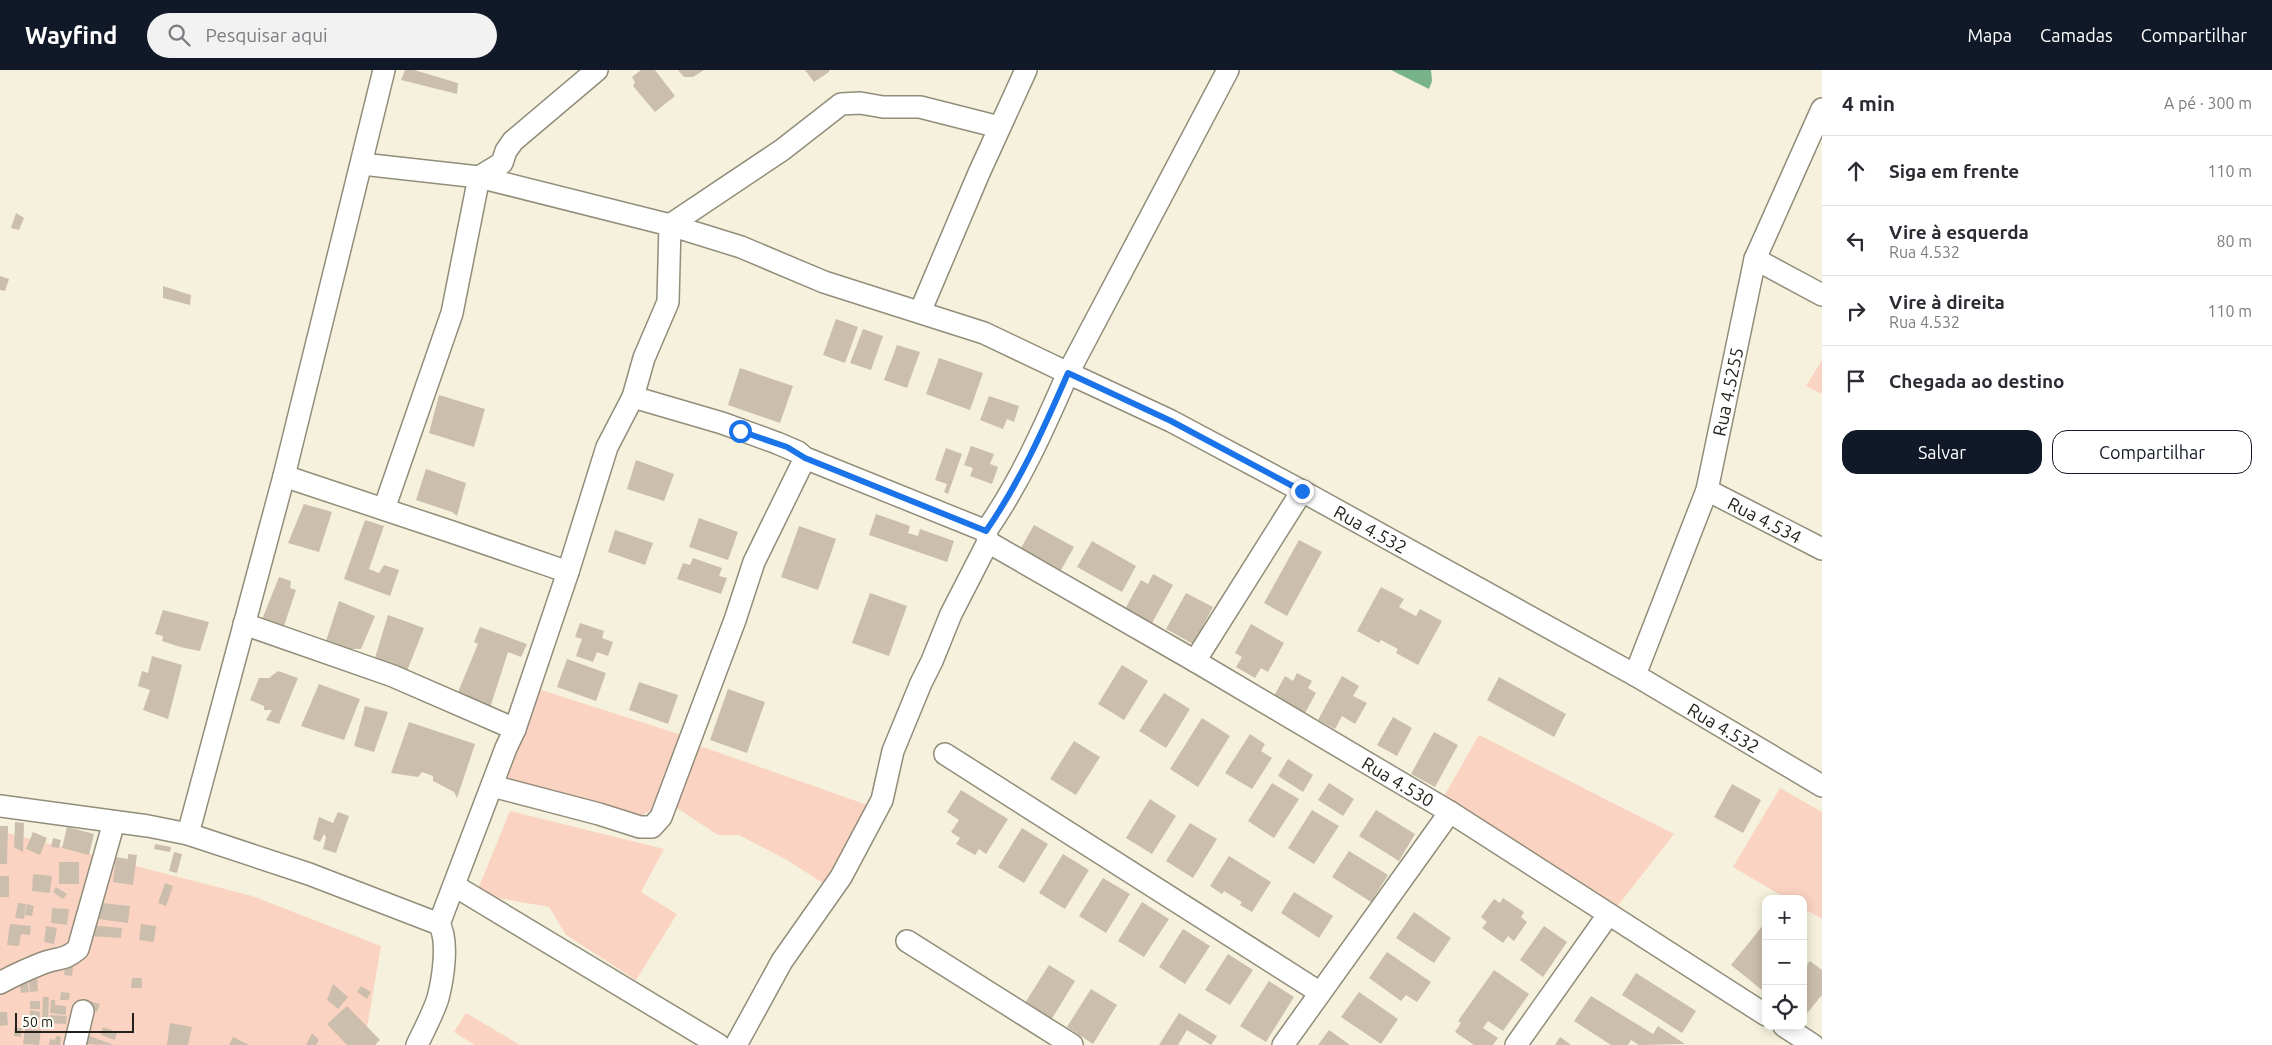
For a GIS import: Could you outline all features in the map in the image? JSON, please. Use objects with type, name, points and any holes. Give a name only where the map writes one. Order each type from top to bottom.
[{"type":"street","points":[[188,834],[284,476],[320,322],[362,164],[384,70]]},
{"type":"street","points":[[384,509],[452,313],[479,177],[502,162],[506,151],[513,142],[598,70]]},
{"type":"street","points":[[920,312],[999,127],[1026,70]]},
{"type":"street","points":[[736,1045],[782,961],[841,877],[882,800],[893,751],[917,691],[987,537],[1030,456],[1068,373],[1228,70]]},
{"type":"street","points":[[439,924],[515,729],[568,572],[607,448],[633,397],[644,358],[668,302],[670,225],[782,150],[841,104],[860,103],[883,107],[920,108],[999,127]]},
{"type":"street","name":"Rua 4.5255","points":[[1635,675],[1706,490],[1755,259],[1822,110]]},
{"type":"street","name":"Rua 4.532","points":[[362,164],[479,177],[670,225],[741,246],[824,282],[984,333],[1171,421],[1302,491],[1635,675],[1822,786]]},
{"type":"street","points":[[1755,259],[1822,295]]},
{"type":"street","name":"Rua 4.530","points":[[633,397],[722,423],[777,443],[798,452],[805,458],[987,537],[1450,812],[1762,1012]]},
{"type":"street","points":[[492,786],[599,814],[640,827],[652,826],[661,817],[735,620],[754,562],[805,458]]},
{"type":"street","points":[[284,476],[568,572]]},
{"type":"street","name":"Rua 4.534","points":[[1706,490],[1822,549]]},
{"type":"street","points":[[1195,661],[1302,491]]},
{"type":"street","points":[[244,624],[393,676],[515,729]]},
{"type":"street","points":[[945,754],[1320,992]]},
{"type":"street","points":[[0,806],[188,834],[309,874],[439,924],[444,932],[442,975],[437,999],[417,1045]]},
{"type":"street","points":[[1283,1045],[1450,812]]},
{"type":"street","points":[[0,983],[18,973],[46,962],[67,958],[78,949],[114,822]]},
{"type":"street","points":[[455,886],[719,1045]]},
{"type":"street","points":[[1516,1045],[1608,915]]},
{"type":"street","points":[[907,941],[1072,1045]]},
{"type":"street","points":[[75,1045],[83,1011]]},
{"type":"street","points":[[1790,1030],[1813,1045]]},
{"type":"shaded area","points":[[1391,70],[1431,70],[1432,81],[1429,89]]},
{"type":"shaded area","points":[[1822,360],[1822,394],[1806,386]]},
{"type":"shaded area","points":[[538,689],[682,735],[659,805],[643,815],[632,818],[503,782],[511,754],[524,736]]},
{"type":"shaded area","points":[[1479,735],[1674,834],[1616,908],[1443,798]]},
{"type":"shaded area","points":[[703,747],[873,807],[829,887],[787,860],[739,835],[718,835],[674,806],[697,748]]},
{"type":"shaded area","points":[[1780,788],[1822,812],[1822,919],[1807,910],[1807,895],[1780,895],[1733,867]]},
{"type":"shaded area","points":[[510,811],[664,849],[641,892],[677,914],[636,980],[566,935],[549,907],[476,894]]},
{"type":"shaded area","points":[[0,831],[252,896],[381,946],[364,1045],[0,1045]]},
{"type":"shaded area","points":[[466,1013],[520,1045],[475,1045],[454,1032]]},
{"type":"building","points":[[405,70],[414,70],[458,83],[457,94],[401,80]]},
{"type":"building","points":[[641,70],[655,70],[675,96],[655,112],[633,86],[635,82],[632,77]]},
{"type":"building","points":[[678,70],[704,70],[693,77],[684,77]]},
{"type":"building","points":[[805,70],[829,70],[829,72],[814,82]]},
{"type":"building","points":[[16,213],[24,218],[19,230],[11,228]]},
{"type":"building","points":[[0,276],[9,279],[5,291],[0,290]]},
{"type":"building","points":[[163,286],[191,295],[190,305],[163,298]]},
{"type":"building","points":[[836,319],[858,327],[845,363],[823,355]]},
{"type":"building","points":[[863,329],[883,336],[871,370],[850,363]]},
{"type":"building","points":[[897,345],[920,352],[907,388],[884,380]]},
{"type":"building","points":[[939,358],[983,373],[970,410],[926,394]]},
{"type":"building","points":[[740,368],[793,386],[780,423],[728,405]]},
{"type":"building","points":[[439,395],[485,409],[474,447],[429,433]]},
{"type":"building","points":[[989,396],[1019,406],[1014,422],[1007,419],[1003,429],[980,420]]},
{"type":"building","points":[[971,446],[994,454],[990,464],[998,467],[992,484],[970,476],[973,468],[964,465]]},
{"type":"building","points":[[946,448],[962,454],[948,494],[944,492],[947,484],[935,480]]},
{"type":"building","points":[[636,460],[674,474],[664,501],[627,489]]},
{"type":"building","points":[[426,469],[466,483],[457,516],[452,512],[416,500]]},
{"type":"building","points":[[304,504],[332,512],[319,552],[288,543]]},
{"type":"building","points":[[876,514],[910,526],[908,533],[918,536],[920,529],[954,541],[947,562],[869,535]]},
{"type":"building","points":[[699,518],[738,532],[728,560],[689,547]]},
{"type":"building","points":[[365,520],[384,526],[369,569],[379,573],[384,565],[399,570],[390,596],[344,579]]},
{"type":"building","points":[[1034,525],[1074,547],[1061,570],[1021,548]]},
{"type":"building","points":[[799,526],[836,539],[818,590],[781,577]]},
{"type":"building","points":[[615,530],[653,543],[645,565],[608,552]]},
{"type":"building","points":[[1299,540],[1322,552],[1287,616],[1264,603]]},
{"type":"building","points":[[1092,541],[1136,566],[1122,592],[1077,567]]},
{"type":"building","points":[[693,558],[722,568],[719,576],[727,578],[721,594],[677,579],[683,563],[690,565]]},
{"type":"building","points":[[1153,574],[1173,585],[1152,623],[1125,609],[1141,580],[1148,584]]},
{"type":"building","points":[[279,577],[291,581],[290,588],[296,590],[283,629],[261,622]]},
{"type":"building","points":[[1381,587],[1404,599],[1399,607],[1416,616],[1420,609],[1442,621],[1418,665],[1396,653],[1398,649],[1381,640],[1379,643],[1357,631]]},
{"type":"building","points":[[870,593],[907,606],[889,656],[852,643]]},
{"type":"building","points":[[1186,593],[1213,607],[1193,644],[1166,629]]},
{"type":"building","points":[[339,601],[375,616],[361,649],[348,649],[326,641]]},
{"type":"building","points":[[163,610],[209,622],[200,651],[162,641],[163,636],[155,634]]},
{"type":"building","points":[[388,615],[424,628],[407,671],[375,658]]},
{"type":"building","points":[[580,623],[604,631],[602,638],[613,642],[608,656],[597,652],[593,662],[576,656],[582,639],[575,637]]},
{"type":"building","points":[[1251,624],[1284,643],[1268,672],[1261,668],[1255,678],[1236,667],[1242,657],[1235,653]]},
{"type":"building","points":[[480,627],[527,644],[521,657],[508,652],[490,708],[456,697],[478,644],[474,642]]},
{"type":"building","points":[[152,656],[182,665],[168,719],[143,710],[150,690],[138,686],[142,671],[148,673]]},
{"type":"building","points":[[567,659],[606,673],[596,701],[557,687]]},
{"type":"building","points":[[1122,665],[1148,681],[1124,720],[1098,704]]},
{"type":"building","points":[[278,671],[298,678],[279,724],[266,720],[272,710],[264,710],[264,706],[250,700],[259,678],[269,678]]},
{"type":"building","points":[[1297,673],[1312,681],[1308,688],[1316,693],[1305,713],[1274,696],[1285,676],[1293,681]]},
{"type":"building","points":[[1342,676],[1359,686],[1353,696],[1367,703],[1355,724],[1342,716],[1335,729],[1318,720]]},
{"type":"building","points":[[1499,677],[1566,714],[1554,737],[1487,700]]},
{"type":"building","points":[[639,682],[678,695],[668,724],[629,710]]},
{"type":"building","points":[[319,684],[360,699],[344,740],[301,726]]},
{"type":"building","points":[[728,689],[765,702],[747,753],[710,740]]},
{"type":"building","points":[[1164,693],[1190,709],[1166,748],[1139,731]]},
{"type":"building","points":[[365,706],[388,712],[374,752],[354,746]]},
{"type":"building","points":[[1393,717],[1412,728],[1397,756],[1377,745]]},
{"type":"building","points":[[1202,718],[1230,736],[1198,787],[1170,769]]},
{"type":"building","points":[[409,722],[475,744],[457,798],[454,792],[433,781],[433,776],[422,772],[418,777],[391,773]]},
{"type":"building","points":[[1434,732],[1458,745],[1435,787],[1411,774]]},
{"type":"building","points":[[1250,734],[1265,744],[1261,751],[1272,758],[1252,789],[1225,773]]},
{"type":"building","points":[[1074,741],[1100,757],[1076,795],[1050,779]]},
{"type":"building","points":[[1288,759],[1313,775],[1303,792],[1278,776]]},
{"type":"building","points":[[1272,783],[1299,799],[1274,838],[1248,821]]},
{"type":"building","points":[[1329,783],[1354,799],[1343,816],[1318,800]]},
{"type":"building","points":[[1732,784],[1761,800],[1743,833],[1714,817]]},
{"type":"building","points":[[961,790],[1008,819],[986,854],[979,849],[975,855],[956,844],[960,838],[951,832],[959,820],[947,812]]},
{"type":"building","points":[[1150,799],[1176,816],[1152,854],[1126,838]]},
{"type":"building","points":[[1312,810],[1339,826],[1314,864],[1288,848]]},
{"type":"building","points":[[1376,810],[1415,834],[1399,861],[1359,836]]},
{"type":"building","points":[[338,812],[349,816],[336,853],[323,849],[326,837],[324,834],[320,842],[313,839],[319,817],[333,823]]},
{"type":"building","points":[[15,822],[24,823],[23,852],[14,847]]},
{"type":"building","points":[[1190,823],[1217,839],[1193,878],[1166,861]]},
{"type":"building","points":[[0,826],[8,826],[7,864],[0,864]]},
{"type":"building","points":[[67,827],[94,834],[89,855],[62,848]]},
{"type":"building","points":[[1022,828],[1048,844],[1024,883],[998,867]]},
{"type":"building","points":[[33,832],[47,838],[40,855],[26,849]]},
{"type":"building","points":[[53,838],[61,840],[59,848],[51,847]]},
{"type":"building","points":[[155,844],[171,847],[170,852],[154,849]]},
{"type":"building","points":[[1349,851],[1388,875],[1371,902],[1332,877]]},
{"type":"building","points":[[174,852],[182,854],[177,873],[169,871]]},
{"type":"building","points":[[128,854],[137,855],[133,885],[113,882],[116,857],[128,859]]},
{"type":"building","points":[[1063,854],[1089,870],[1065,909],[1039,893]]},
{"type":"building","points":[[1229,856],[1271,882],[1252,912],[1240,905],[1242,902],[1224,891],[1222,894],[1210,886]]},
{"type":"building","points":[[59,862],[79,862],[79,884],[59,884]]},
{"type":"building","points":[[33,874],[52,876],[50,893],[32,891]]},
{"type":"building","points":[[0,876],[9,876],[9,897],[0,897]]},
{"type":"building","points":[[1103,878],[1130,894],[1106,933],[1079,916]]},
{"type":"building","points":[[165,883],[173,886],[166,906],[158,903]]},
{"type":"building","points":[[56,887],[67,894],[63,899],[53,892]]},
{"type":"building","points":[[1294,892],[1333,916],[1319,938],[1281,913]]},
{"type":"building","points":[[1503,898],[1524,912],[1521,917],[1527,922],[1514,941],[1508,936],[1503,943],[1482,928],[1487,922],[1481,917],[1494,899],[1500,903]]},
{"type":"building","points":[[93,902],[130,906],[128,923],[91,918]]},
{"type":"building","points":[[1142,902],[1169,919],[1144,957],[1118,941]]},
{"type":"building","points":[[18,903],[26,904],[24,919],[15,918]]},
{"type":"building","points":[[27,904],[34,906],[32,916],[25,915]]},
{"type":"building","points":[[52,908],[69,909],[67,925],[51,923]]},
{"type":"building","points":[[1414,912],[1451,938],[1434,963],[1396,938]]},
{"type":"building","points":[[10,924],[31,926],[30,935],[21,934],[19,946],[7,945]]},
{"type":"building","points":[[141,924],[156,926],[154,942],[139,940]]},
{"type":"building","points":[[89,925],[122,928],[121,938],[88,936]]},
{"type":"building","points":[[46,926],[57,928],[54,944],[44,942]]},
{"type":"building","points":[[1544,926],[1567,942],[1543,977],[1520,960]]},
{"type":"building","points":[[1762,926],[1762,990],[1731,965]]},
{"type":"building","points":[[1183,929],[1210,946],[1185,984],[1159,967]]},
{"type":"building","points":[[1387,952],[1431,982],[1417,1002],[1406,995],[1401,1001],[1369,978]]},
{"type":"building","points":[[1228,954],[1253,970],[1230,1005],[1205,990]]},
{"type":"building","points":[[1810,961],[1822,970],[1822,995],[1807,1013],[1807,985],[1807,965]]},
{"type":"building","points":[[1049,965],[1075,981],[1051,1020],[1025,1003]]},
{"type":"building","points":[[65,966],[73,967],[72,976],[64,975]]},
{"type":"building","points":[[1494,970],[1529,994],[1503,1031],[1488,1021],[1483,1028],[1498,1038],[1493,1045],[1474,1045],[1455,1032],[1461,1023],[1458,1021]]},
{"type":"building","points":[[28,973],[37,973],[38,991],[30,992]]},
{"type":"building","points":[[1636,973],[1696,1011],[1682,1033],[1622,995]]},
{"type":"building","points":[[27,977],[29,992],[21,993],[19,978]]},
{"type":"building","points":[[132,978],[142,978],[142,988],[131,988]]},
{"type":"building","points":[[1269,981],[1294,997],[1266,1042],[1240,1026]]},
{"type":"building","points":[[333,984],[348,997],[338,1009],[327,1000]]},
{"type":"building","points":[[361,986],[371,992],[367,999],[357,992]]},
{"type":"building","points":[[1091,989],[1117,1005],[1093,1044],[1067,1027]]},
{"type":"building","points":[[61,992],[70,993],[69,1000],[60,1000]]},
{"type":"building","points":[[1359,992],[1398,1019],[1381,1044],[1341,1017]]},
{"type":"building","points":[[1591,996],[1653,1034],[1658,1026],[1685,1044],[1639,1045],[1631,1040],[1628,1045],[1611,1045],[1574,1021]]},
{"type":"building","points":[[43,997],[49,997],[48,1022],[42,1022]]},
{"type":"building","points":[[83,999],[100,1004],[97,1012],[81,1007]]},
{"type":"building","points":[[51,1000],[55,1000],[55,1005],[66,1006],[66,1015],[50,1013]]},
{"type":"building","points":[[30,1001],[40,1001],[40,1009],[30,1009]]},
{"type":"building","points":[[347,1006],[380,1040],[375,1045],[347,1045],[327,1024]]},
{"type":"building","points":[[30,1010],[40,1012],[39,1021],[29,1020]]},
{"type":"building","points":[[0,1012],[7,1012],[8,1025],[0,1026]]},
{"type":"building","points":[[1179,1013],[1217,1036],[1211,1045],[1187,1030],[1178,1045],[1159,1045]]},
{"type":"building","points":[[50,1015],[67,1016],[66,1024],[49,1023]]},
{"type":"building","points":[[170,1023],[192,1027],[188,1045],[167,1045]]},
{"type":"building","points":[[103,1027],[117,1032],[115,1040],[101,1035]]},
{"type":"building","points":[[14,1028],[22,1028],[21,1037],[14,1036]]},
{"type":"building","points":[[25,1029],[41,1030],[39,1045],[23,1044]]},
{"type":"building","points":[[1329,1030],[1350,1045],[1318,1045]]},
{"type":"building","points":[[312,1033],[319,1040],[316,1045],[306,1045]]},
{"type":"building","points":[[87,1035],[114,1045],[84,1044]]},
{"type":"building","points":[[56,1036],[61,1037],[60,1045],[49,1045],[50,1039],[55,1040]]},
{"type":"building","points":[[233,1037],[249,1045],[229,1045]]},
{"type":"building","points":[[1560,1037],[1563,1039],[1571,1045],[1555,1045]]},
{"type":"route","points":[[740,431],[787,447],[805,458],[986,531],[1008,499],[1068,373],[1171,421],[1302,491]]}]
